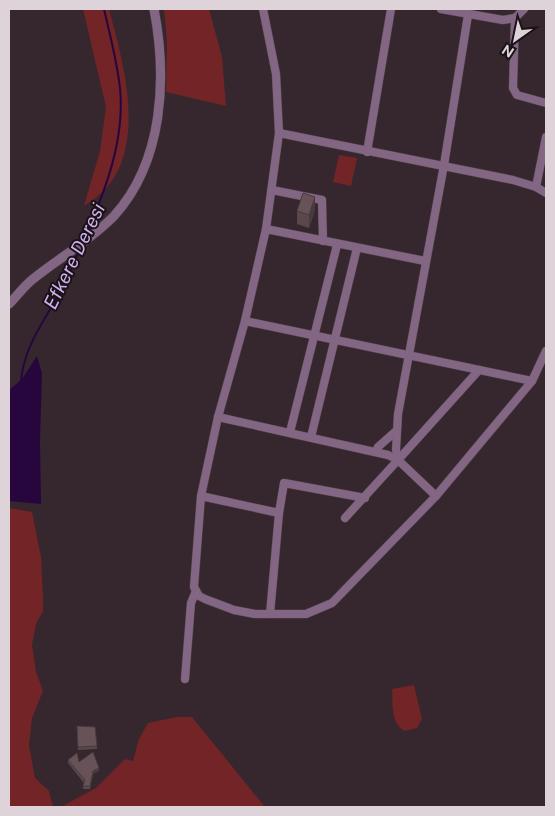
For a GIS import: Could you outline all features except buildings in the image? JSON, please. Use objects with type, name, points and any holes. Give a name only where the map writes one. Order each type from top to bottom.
[{"type":"street","points":[[9,304],[31,280],[114,216],[138,182],[152,147],[159,110],[158,28],[154,9]]},
{"type":"street","points":[[185,679],[191,603],[196,592],[201,496],[218,417],[266,229],[279,133],[276,74],[263,9]]},
{"type":"street","points":[[367,152],[391,9]]},
{"type":"street","points":[[441,9],[503,20],[515,18],[524,9]]},
{"type":"street","points":[[398,460],[396,431],[444,165],[468,15]]},
{"type":"street","points":[[515,18],[517,29],[513,88],[517,94],[546,103]]},
{"type":"street","points":[[279,133],[367,152],[444,165],[536,187],[546,193]]},
{"type":"street","points":[[536,187],[546,137]]},
{"type":"street","points":[[272,190],[322,200],[323,241]]},
{"type":"street","points":[[266,229],[426,261]]},
{"type":"street","points":[[290,432],[337,244]]},
{"type":"street","points":[[312,438],[357,248]]},
{"type":"street","points":[[244,321],[532,381]]},
{"type":"street","points":[[196,592],[199,596],[222,606],[244,612],[306,614],[332,604],[436,496],[532,381],[546,351]]},
{"type":"street","points":[[345,518],[479,370]]},
{"type":"street","points":[[218,417],[376,451],[398,460],[436,496]]},
{"type":"street","points":[[376,451],[396,431]]},
{"type":"street","points":[[270,614],[279,513],[284,483],[365,498]]},
{"type":"street","points":[[201,496],[279,513]]},
{"type":"shaded area","points":[[83,9],[109,9],[122,60],[129,115],[127,142],[120,167],[106,189],[84,206],[100,151],[106,107]]},
{"type":"shaded area","points":[[164,9],[209,9],[222,57],[226,106],[166,92],[167,42]]},
{"type":"shaded area","points":[[339,155],[357,158],[351,186],[333,182]]},
{"type":"shaded area","points":[[37,356],[42,373],[41,504],[9,501],[9,390],[22,379]]},
{"type":"shaded area","points":[[9,508],[32,512],[41,557],[43,611],[36,624],[32,645],[36,672],[43,691],[32,718],[29,746],[35,778],[49,791],[53,807],[9,807]]},
{"type":"shaded area","points":[[414,685],[422,719],[417,728],[405,731],[400,728],[395,718],[392,689]]},
{"type":"shaded area","points":[[177,717],[192,717],[265,807],[61,807],[96,788],[125,759],[133,761],[139,739],[148,723]]},
{"type":"waterway","name":"Efkere Deresi","points":[[85,236],[107,182],[120,126],[119,78],[104,9]]},
{"type":"waterway","name":"Efkere Deresi","points":[[21,381],[30,347],[64,285],[79,250]]}]
